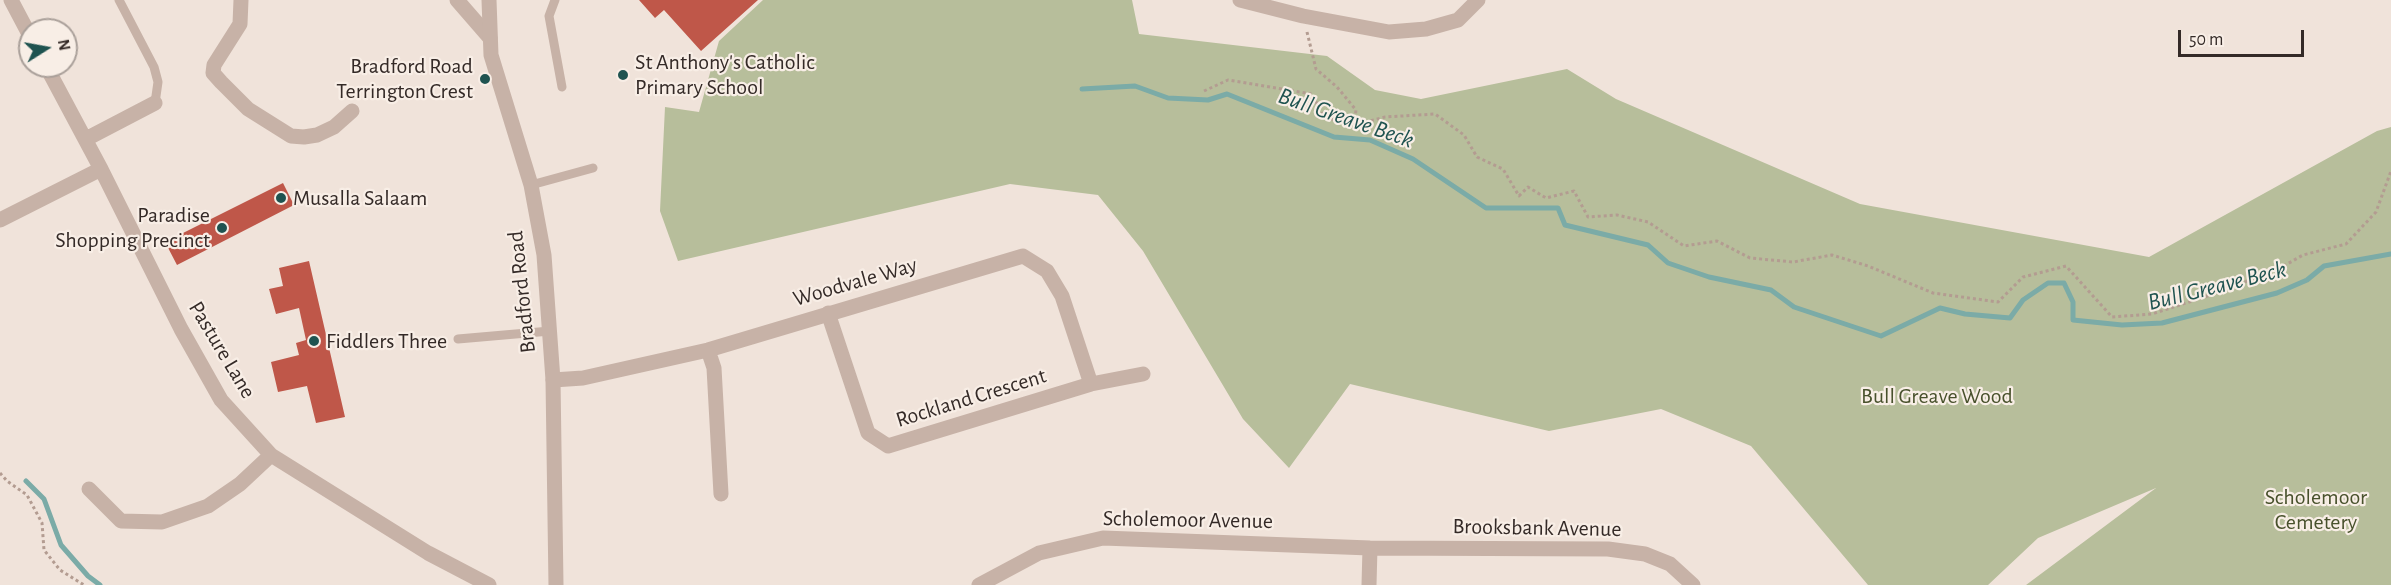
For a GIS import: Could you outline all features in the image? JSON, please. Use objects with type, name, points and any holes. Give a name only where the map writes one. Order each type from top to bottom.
[{"type":"street","points":[[10,0],[20,18]]},
{"type":"street","points":[[241,0],[240,24],[213,65],[213,73],[221,82],[248,109],[291,136],[317,135],[334,127],[352,111]]},
{"type":"street","points":[[457,0],[490,38]]},
{"type":"street","name":"Bradford Road","points":[[489,0],[491,56],[531,185],[544,255],[553,380],[556,585]]},
{"type":"street","points":[[1240,0],[1302,16],[1389,32],[1426,29],[1458,21],[1478,0]]},
{"type":"street","name":"Pasture Lane","points":[[53,78],[86,139],[180,329],[221,400],[271,455],[428,553],[489,585]]},
{"type":"street","points":[[86,139],[155,103]]},
{"type":"street","points":[[0,220],[101,169]]},
{"type":"street","name":"Woodvale Way","points":[[553,380],[583,378],[708,350],[1023,256],[1047,272],[1062,296],[1091,384]]},
{"type":"street","name":"Rockland Crescent","points":[[828,314],[868,433],[888,446],[1091,384],[1143,374]]},
{"type":"street","points":[[708,350],[714,368],[721,494]]},
{"type":"street","points":[[89,489],[121,521],[162,522],[208,506],[240,484],[271,455]]},
{"type":"street","name":"Scholemoor Avenue","points":[[979,585],[1039,553],[1103,538],[1370,548]]},
{"type":"street","points":[[1369,585],[1370,548]]},
{"type":"street","name":"Brooksbank Avenue","points":[[1370,548],[1608,549],[1645,554],[1670,564],[1693,585]]},
{"type":"lane","points":[[119,0],[154,67],[158,82],[155,103]]},
{"type":"lane","points":[[555,0],[549,16],[562,87]]},
{"type":"lane","points":[[531,185],[593,168]]},
{"type":"lane","points":[[458,339],[550,331]]},
{"type":"path","points":[[1302,16],[1316,69],[1337,87],[1356,110],[1354,125]]},
{"type":"path","points":[[1204,91],[1228,80],[1312,94],[1324,117],[1354,125],[1384,117],[1435,114],[1464,135],[1476,157],[1503,169],[1519,196],[1528,187],[1546,198],[1574,191],[1588,217],[1617,215],[1648,222],[1684,246],[1717,241],[1750,258],[1794,262],[1832,255],[1868,266],[1933,293],[1998,302],[2023,277],[2066,266],[2112,317],[2152,314],[2282,267],[2303,255],[2346,244],[2376,212],[2391,171]]},
{"type":"path","points":[[0,474],[7,482],[27,495],[42,523],[44,550],[60,570],[84,585]]},
{"type":"green space","name":"Bull Greave Wood","points":[[763,0],[1132,0],[1139,34],[1327,56],[1375,90],[1421,99],[1567,69],[1616,99],[1860,204],[2149,257],[2377,131],[2391,127],[2391,585],[2026,585],[2156,488],[2038,538],[1988,585],[1868,585],[1751,446],[1661,409],[1549,431],[1350,384],[1289,468],[1243,419],[1143,251],[1098,195],[1010,184],[678,261],[660,211],[665,107],[699,112],[719,41]]},
{"type":"building","points":[[639,0],[758,0],[701,51],[664,10],[655,18]]},
{"type":"building","name":"Paradise Shopping Precinct","points":[[283,183],[294,205],[177,265],[165,242]]},
{"type":"building","name":"Fiddlers Three","points":[[309,261],[345,417],[316,423],[307,386],[278,392],[271,362],[299,355],[296,343],[306,340],[299,308],[276,314],[269,289],[283,286],[279,268]]},
{"type":"waterway","name":"Bull Greave Beck","points":[[1082,89],[1135,86],[1168,98],[1208,100],[1227,94],[1334,137],[1370,140],[1413,159],[1486,208],[1558,208],[1565,225],[1648,245],[1668,263],[1709,277],[1771,290],[1794,307],[1881,336],[1940,308],[1965,314],[2010,318],[2023,300],[2048,283],[2064,283],[2073,302],[2073,320],[2122,325],[2162,323],[2277,293],[2307,280],[2324,266],[2391,254]]},
{"type":"waterway","points":[[26,481],[44,499],[61,545],[88,576],[100,585]]},
{"type":"place","name":"St Anthony's Catholic Primary School","points":[[623,75]]},
{"type":"place","name":"Bradford Road Terrington Crest","points":[[485,79]]},
{"type":"place","name":"Musalla Salaam","points":[[281,198]]},
{"type":"place","name":"Paradise Shopping Precinct","points":[[222,228]]},
{"type":"place","name":"Fiddlers Three","points":[[314,341]]},
{"type":"park label","name":"Scholemoor Cemetery","points":[[2316,510]]}]
